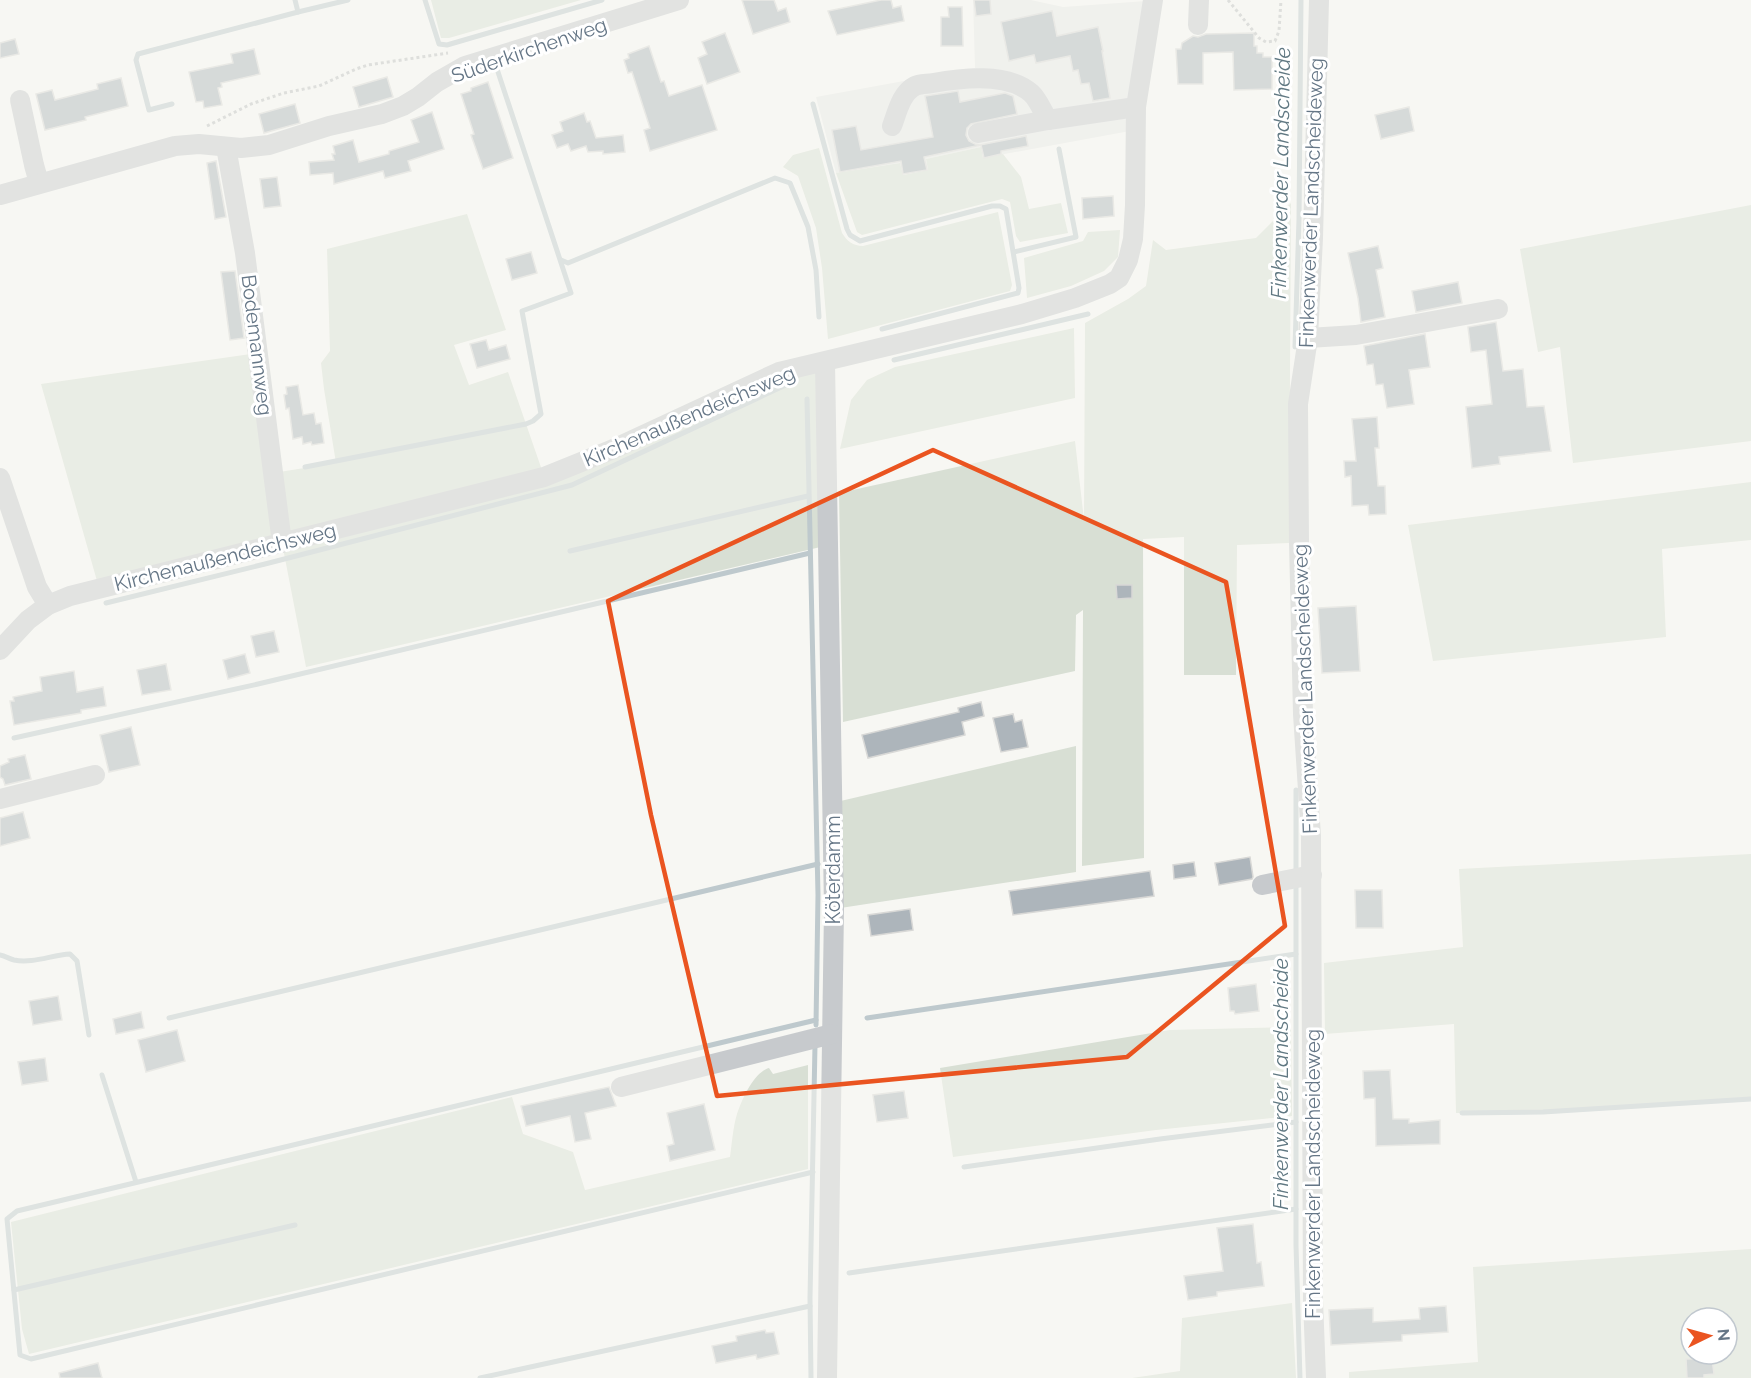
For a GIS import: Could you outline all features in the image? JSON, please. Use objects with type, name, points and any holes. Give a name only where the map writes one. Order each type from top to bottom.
[{"type":"street","name":"Süderkirchenweg","points":[[0,195],[175,146],[199,144],[241,148],[269,144],[329,126],[388,112],[410,101],[465,66],[680,0]]},
{"type":"street","name":"Kirchenaußendeichsweg","points":[[0,650],[28,620],[48,604],[70,596],[544,477],[611,450],[779,372],[1022,314],[1075,298],[1110,284],[1119,278],[1128,260],[1133,239],[1136,107],[1153,0]]},
{"type":"street","points":[[1198,25],[1199,0]]},
{"type":"street","name":"Finkenwerder Landscheideweg","points":[[1316,1378],[1301,877],[1311,836],[1303,714],[1298,404],[1308,338],[1319,0]]},
{"type":"street","points":[[892,126],[906,94],[915,86],[953,79],[974,78],[996,79],[1021,86],[1033,94],[1048,120]]},
{"type":"street","points":[[20,100],[39,183]]},
{"type":"street","points":[[978,133],[1136,107]]},
{"type":"street","name":"Bodemannweg","points":[[226,147],[245,253],[282,543]]},
{"type":"street","points":[[1308,338],[1356,335],[1498,309]]},
{"type":"street","name":"Köterdamm","points":[[825,362],[834,909],[827,1378]]},
{"type":"street","points":[[0,478],[37,587],[48,604]]},
{"type":"street","points":[[0,799],[95,776]]},
{"type":"street","points":[[1262,885],[1301,877]]},
{"type":"street","points":[[621,1087],[832,1034]]},
{"type":"path","points":[[1228,0],[1266,42],[1275,41],[1279,31],[1281,0]]},
{"type":"path","points":[[199,144],[204,127],[268,98],[319,86],[368,65],[450,53]]},
{"type":"highlighted area","points":[[933,450],[1226,582],[1285,926],[1127,1057],[717,1096],[651,815],[608,601]]},
{"type":"shaded area","points":[[431,0],[581,0],[449,38],[441,38]]},
{"type":"shaded area","points":[[973,0],[1031,0],[1063,7],[1146,1],[1130,131],[983,158],[981,147],[926,159],[928,170],[902,175],[900,163],[836,173],[816,97],[975,68]]},
{"type":"shaded area","points":[[981,147],[983,158],[1003,154],[1021,177],[1029,209],[1061,203],[1068,233],[1020,242],[1016,236],[1010,202],[1002,199],[862,235],[857,232],[836,173],[900,163],[903,175],[928,170],[926,159]]},
{"type":"shaded area","points":[[819,148],[842,233],[851,243],[863,246],[998,212],[1012,285],[1010,291],[828,339],[816,228],[798,176],[783,167],[793,155]]},
{"type":"shaded area","points":[[1291,203],[1289,543],[1237,545],[1236,675],[1184,675],[1184,537],[1143,539],[1144,858],[1082,866],[1083,610],[1076,615],[1075,671],[843,722],[839,493],[1075,441],[1084,520],[1085,323],[1146,286],[1153,240],[1166,250],[1256,238]]},
{"type":"shaded area","points":[[1751,205],[1751,441],[1573,463],[1560,347],[1538,352],[1520,249]]},
{"type":"shaded area","points":[[467,214],[506,330],[454,345],[469,385],[508,372],[544,476],[825,362],[829,545],[306,667],[282,543],[99,588],[41,384],[257,353],[273,473],[336,463],[321,363],[330,351],[327,249]]},
{"type":"shaded area","points":[[1120,230],[1118,257],[1104,271],[1071,286],[1027,298],[1024,258],[1083,241],[1088,232]]},
{"type":"shaded area","points":[[1074,328],[1075,398],[840,449],[851,400],[867,380],[895,367]]},
{"type":"shaded area","points":[[1751,482],[1751,540],[1662,549],[1666,637],[1433,661],[1408,525]]},
{"type":"shaded area","points":[[1076,746],[1076,872],[834,909],[832,803]]},
{"type":"shaded area","points":[[1751,854],[1751,1099],[1543,1112],[1456,1113],[1454,1024],[1325,1034],[1324,963],[1463,947],[1459,869]]},
{"type":"shaded area","points":[[1291,1027],[1292,1116],[1156,1130],[953,1157],[940,1068],[1170,1030]]},
{"type":"shaded area","points":[[808,1065],[808,1169],[29,1354],[22,1329],[11,1222],[512,1097],[523,1134],[573,1152],[585,1190],[730,1157],[737,1114],[745,1094],[758,1075],[769,1068],[773,1074]]},
{"type":"shaded area","points":[[1751,1249],[1751,1378],[1349,1378],[1349,1372],[1478,1362],[1473,1267]]},
{"type":"shaded area","points":[[1292,1303],[1296,1378],[1132,1378],[1180,1371],[1182,1318]]},
{"type":"building","points":[[742,0],[774,0],[778,11],[786,8],[790,22],[753,34]]},
{"type":"building","points":[[891,0],[893,8],[901,6],[904,21],[837,35],[828,11]]},
{"type":"building","points":[[974,0],[990,0],[991,14],[976,16]]},
{"type":"building","points":[[948,7],[962,7],[963,46],[941,46],[941,17],[949,17]]},
{"type":"building","points":[[1052,11],[1057,36],[1098,27],[1110,98],[1093,101],[1089,83],[1081,84],[1078,70],[1073,71],[1070,56],[1036,63],[1034,55],[1009,61],[1001,22]]},
{"type":"building","points":[[725,33],[740,72],[707,84],[698,58],[707,54],[702,42]]},
{"type":"building","points":[[1254,33],[1254,46],[1257,46],[1257,53],[1263,53],[1263,57],[1272,57],[1272,89],[1234,90],[1233,52],[1203,53],[1203,84],[1178,84],[1176,49],[1181,49],[1182,43],[1193,36],[1206,34]]},
{"type":"building","points":[[15,39],[19,54],[0,58],[0,43]]},
{"type":"building","points":[[649,46],[661,82],[664,81],[669,96],[702,85],[717,130],[650,151],[644,130],[650,128],[632,72],[628,73],[624,60],[629,58],[628,54]]},
{"type":"building","points":[[254,49],[260,74],[221,83],[222,87],[218,88],[222,105],[204,108],[203,101],[196,102],[189,72],[233,63],[231,54]]},
{"type":"building","points":[[387,77],[393,97],[359,107],[353,87]]},
{"type":"building","points":[[121,78],[128,106],[45,130],[36,94],[52,90],[55,100],[98,89],[97,84]]},
{"type":"building","points":[[488,82],[513,158],[483,169],[471,135],[474,134],[461,94]]},
{"type":"building","points":[[958,91],[960,102],[1005,93],[1013,96],[1017,114],[971,124],[967,128],[966,135],[969,141],[980,145],[1026,136],[1028,146],[1001,151],[1001,154],[984,158],[981,145],[924,157],[927,170],[903,174],[901,161],[840,172],[832,130],[856,126],[861,150],[933,137],[925,96]]},
{"type":"building","points":[[295,104],[300,123],[264,133],[259,114]]},
{"type":"building","points":[[1409,107],[1414,131],[1381,139],[1375,115]]},
{"type":"building","points":[[432,112],[444,149],[408,161],[411,171],[385,178],[383,171],[334,184],[333,173],[310,175],[309,162],[334,160],[333,146],[353,140],[359,162],[389,154],[389,151],[419,142],[411,120]]},
{"type":"building","points":[[584,113],[587,122],[590,121],[596,138],[623,135],[625,152],[603,154],[603,151],[588,152],[586,146],[571,151],[568,144],[557,148],[552,135],[563,131],[560,122]]},
{"type":"building","points":[[216,161],[226,217],[215,219],[207,163]]},
{"type":"building","points":[[277,177],[281,206],[264,208],[260,179]]},
{"type":"building","points":[[1113,196],[1114,216],[1083,219],[1082,198]]},
{"type":"building","points":[[1378,246],[1383,268],[1376,270],[1385,317],[1361,322],[1348,253]]},
{"type":"building","points":[[531,252],[537,273],[512,280],[506,259]]},
{"type":"building","points":[[235,271],[244,338],[230,340],[221,272]]},
{"type":"building","points":[[1458,282],[1462,303],[1416,312],[1412,291]]},
{"type":"building","points":[[1496,322],[1503,371],[1523,369],[1527,407],[1544,406],[1551,451],[1499,457],[1500,464],[1472,468],[1466,407],[1492,404],[1486,350],[1471,352],[1468,327]]},
{"type":"building","points":[[1425,334],[1430,367],[1409,370],[1414,404],[1387,408],[1383,384],[1376,385],[1373,364],[1367,365],[1364,346]]},
{"type":"building","points":[[486,340],[489,350],[506,345],[510,359],[477,368],[470,344]]},
{"type":"building","points":[[298,385],[303,415],[314,413],[316,424],[321,423],[324,443],[303,444],[302,437],[293,439],[289,408],[286,409],[284,395],[287,394],[286,387]]},
{"type":"building","points":[[1377,417],[1379,448],[1375,448],[1378,486],[1385,486],[1386,514],[1369,515],[1368,505],[1352,506],[1351,476],[1345,477],[1344,461],[1356,461],[1352,419]]},
{"type":"building","points":[[1116,585],[1132,585],[1132,598],[1117,599]]},
{"type":"building","points":[[1356,606],[1360,671],[1322,673],[1318,608]]},
{"type":"building","points":[[274,631],[279,652],[256,657],[251,636]]},
{"type":"building","points":[[245,654],[250,673],[228,679],[223,660]]},
{"type":"building","points":[[166,664],[171,690],[142,695],[137,670]]},
{"type":"building","points":[[74,671],[77,692],[103,687],[106,706],[14,725],[10,701],[14,701],[13,697],[42,691],[40,677]]},
{"type":"building","points":[[981,702],[984,716],[962,722],[965,735],[868,758],[862,735],[959,712],[958,708]]},
{"type":"building","points":[[1013,714],[1015,722],[1022,720],[1028,747],[1001,752],[993,718]]},
{"type":"building","points":[[131,727],[140,765],[109,772],[100,735]]},
{"type":"building","points":[[25,755],[31,779],[5,785],[0,777],[0,766],[9,762],[8,759]]},
{"type":"building","points":[[23,812],[30,838],[0,846],[0,818]]},
{"type":"building","points":[[1250,857],[1252,879],[1219,885],[1215,863]]},
{"type":"building","points":[[1194,862],[1196,876],[1174,879],[1173,865]]},
{"type":"building","points":[[1150,871],[1154,896],[1013,915],[1009,891]]},
{"type":"building","points":[[1355,890],[1382,890],[1383,928],[1356,928]]},
{"type":"building","points":[[910,909],[913,930],[871,936],[868,915]]},
{"type":"building","points":[[1256,984],[1259,1011],[1235,1014],[1234,1011],[1230,1011],[1228,988]]},
{"type":"building","points":[[58,996],[62,1020],[33,1025],[29,1001]]},
{"type":"building","points":[[141,1012],[144,1028],[116,1034],[113,1019]]},
{"type":"building","points":[[177,1030],[185,1061],[146,1072],[138,1040]]},
{"type":"building","points":[[45,1058],[48,1081],[22,1085],[18,1062]]},
{"type":"building","points":[[1390,1070],[1393,1119],[1409,1119],[1409,1123],[1440,1120],[1440,1144],[1376,1146],[1375,1098],[1364,1099],[1363,1071]]},
{"type":"building","points":[[609,1087],[616,1106],[585,1113],[591,1139],[575,1142],[570,1116],[526,1126],[521,1106]]},
{"type":"building","points":[[904,1091],[908,1118],[877,1122],[873,1095]]},
{"type":"building","points":[[704,1104],[715,1150],[670,1161],[667,1146],[674,1144],[667,1113]]},
{"type":"building","points":[[1253,1224],[1257,1263],[1261,1262],[1264,1286],[1217,1292],[1217,1296],[1188,1300],[1184,1276],[1223,1271],[1217,1228]]},
{"type":"building","points":[[1446,1306],[1448,1332],[1402,1335],[1402,1341],[1331,1345],[1329,1310],[1373,1308],[1373,1322],[1420,1319],[1419,1308]]},
{"type":"building","points":[[765,1330],[766,1333],[774,1332],[779,1354],[757,1359],[756,1355],[716,1363],[712,1346],[737,1341],[736,1336]]},
{"type":"building","points":[[98,1363],[102,1378],[60,1378],[59,1373]]},
{"type":"building","points":[[1686,1366],[1713,1366],[1714,1374],[1704,1375],[1704,1378],[1687,1378]]},
{"type":"waterway","points":[[172,104],[149,110],[136,60],[138,54],[298,12],[295,0]]},
{"type":"waterway","points":[[298,12],[348,0]]},
{"type":"waterway","points":[[425,0],[439,44],[447,45],[602,0]]},
{"type":"waterway","name":"Finkenwerder Landscheide","points":[[1295,347],[1301,0]]},
{"type":"waterway","points":[[305,467],[526,424],[541,414],[522,311],[571,293],[497,69]]},
{"type":"waterway","points":[[813,104],[847,229],[850,235],[860,241],[992,206],[1006,209],[1018,293],[882,329]]},
{"type":"waterway","points":[[1014,252],[1076,237],[1059,149]]},
{"type":"waterway","points":[[561,260],[568,263],[775,178],[790,183],[808,227],[816,270],[819,317]]},
{"type":"waterway","points":[[894,360],[1088,314]]},
{"type":"waterway","points":[[106,603],[572,485],[790,383]]},
{"type":"waterway","points":[[807,399],[818,895],[816,1025]]},
{"type":"waterway","points":[[570,551],[808,496]]},
{"type":"waterway","points":[[14,738],[258,684],[810,553]]},
{"type":"waterway","name":"Finkenwerder Landscheide","points":[[1296,790],[1296,1245],[1300,1378]]},
{"type":"waterway","points":[[169,1018],[818,864]]},
{"type":"waterway","points":[[0,955],[14,960],[28,961],[70,954],[77,961],[89,1035]]},
{"type":"waterway","points":[[867,1018],[1296,954]]},
{"type":"waterway","points":[[813,1172],[31,1359],[20,1355],[7,1219],[17,1211],[816,1020]]},
{"type":"waterway","points":[[811,1378],[810,1298],[815,1045]]},
{"type":"waterway","points":[[102,1075],[136,1182]]},
{"type":"waterway","points":[[1462,1113],[1543,1112],[1751,1099]]},
{"type":"waterway","points":[[964,1167],[1296,1122]]},
{"type":"waterway","points":[[849,1273],[1296,1209]]},
{"type":"waterway","points":[[14,1290],[295,1225]]},
{"type":"waterway","points":[[480,1378],[810,1306]]}]
